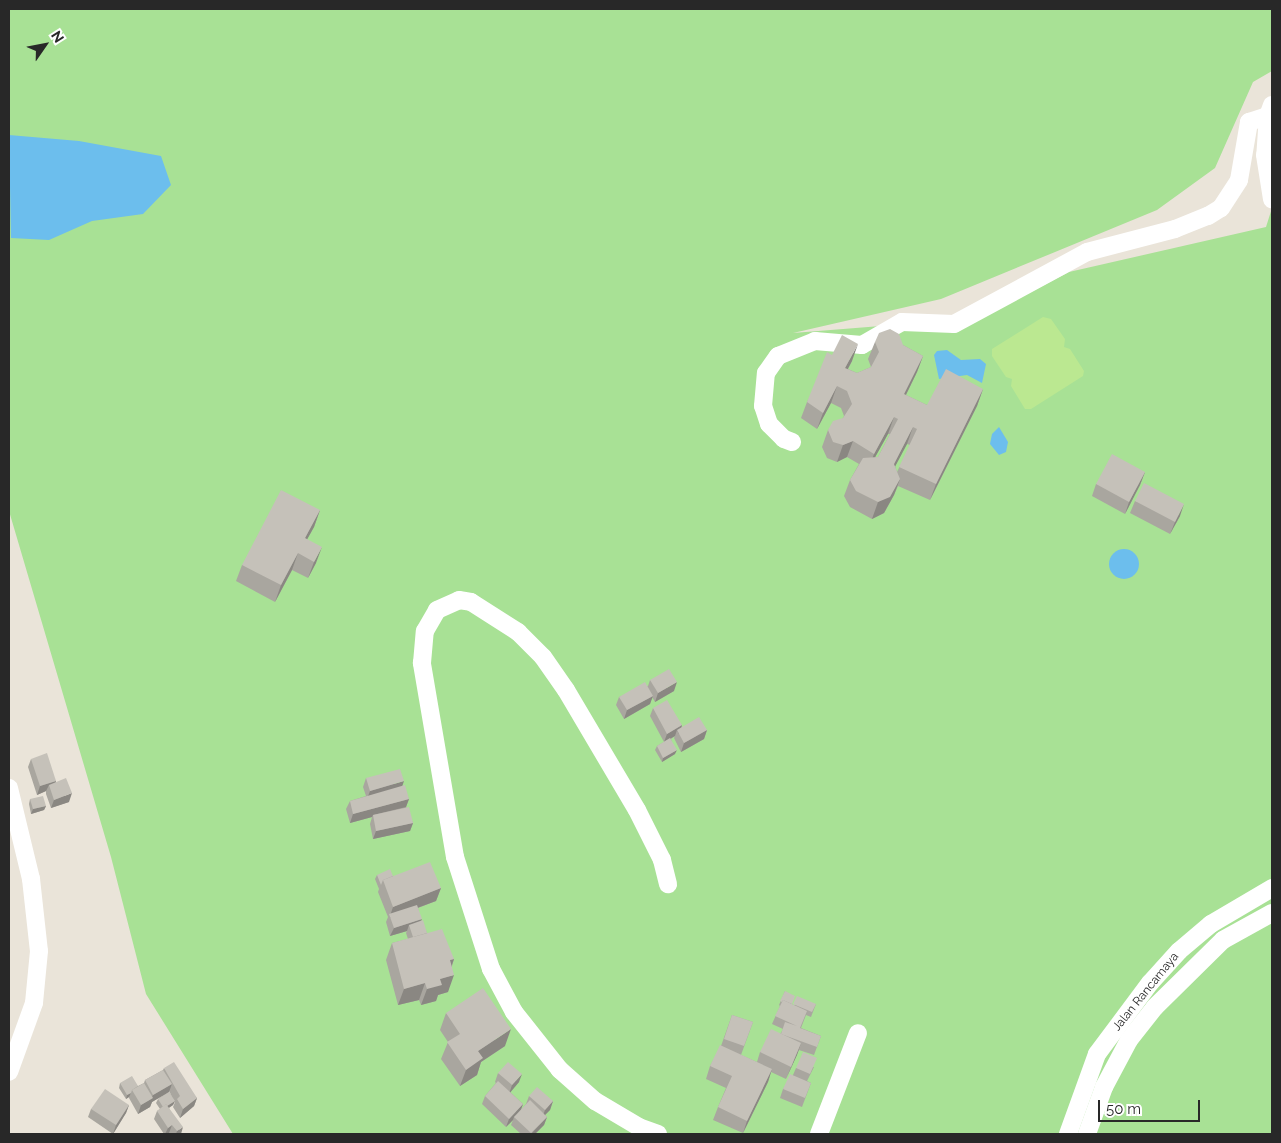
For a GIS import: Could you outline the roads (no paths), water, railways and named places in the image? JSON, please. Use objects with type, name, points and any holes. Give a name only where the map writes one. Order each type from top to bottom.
[{"type":"street","points":[[1270,110],[1265,155],[1272,199]]},
{"type":"street","points":[[792,442],[768,424],[763,406],[766,373],[778,356],[815,341],[862,345],[902,322],[954,324],[1087,252],[1175,229],[1208,216],[1221,208],[1239,180],[1249,122],[1270,110]]},
{"type":"street","points":[[658,1134],[639,1127],[595,1100],[560,1070],[514,1012],[491,969],[455,857],[422,663],[425,631],[437,610],[459,600],[471,602],[518,632],[543,657],[566,690],[637,810],[662,860],[668,884]]},
{"type":"street","points":[[9,788],[31,879],[39,950],[34,1003],[9,1072]]},
{"type":"street","name":"Jalan Rancamaya","points":[[1068,1134],[1097,1054],[1150,983],[1180,951],[1211,924],[1272,888]]},
{"type":"street","name":"Jalan Rancamaya","points":[[1087,1134],[1104,1087],[1129,1040],[1154,1007],[1223,940],[1272,913]]},
{"type":"street","points":[[819,1134],[858,1033]]},
{"type":"water","points":[[9,135],[79,141],[161,156],[171,185],[143,214],[92,221],[49,240],[11,238]]},
{"type":"water","points":[[947,350],[961,360],[980,359],[986,364],[982,383],[967,375],[939,379],[934,355],[937,351]]},
{"type":"water","points":[[999,427],[1008,442],[1006,452],[999,455],[990,444],[992,434]]},
{"type":"water","points":[[1124,549],[1134,554],[1139,564],[1134,574],[1124,579],[1114,574],[1109,564],[1114,554]]}]
